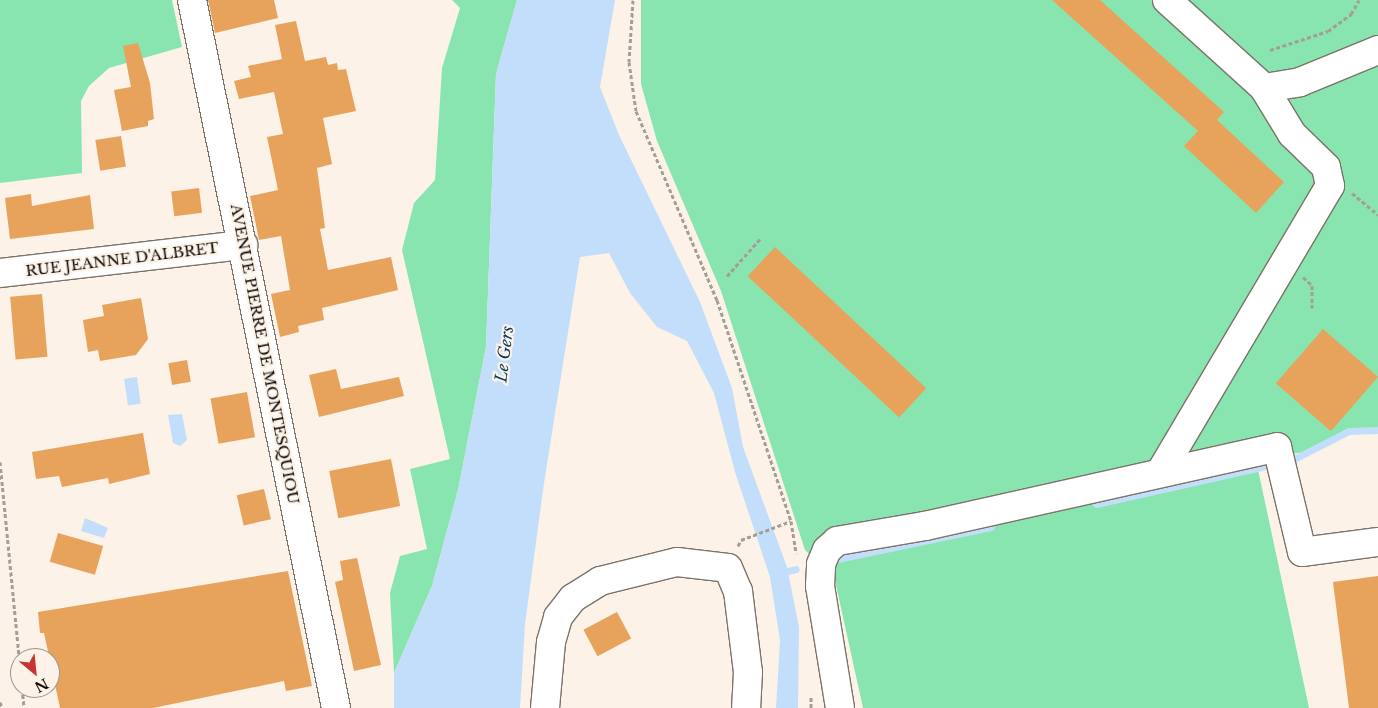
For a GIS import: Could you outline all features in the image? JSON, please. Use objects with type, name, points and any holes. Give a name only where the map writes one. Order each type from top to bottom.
[{"type":"street","name":"AVENUE PIERRE DE MONTESQUIOU","points":[[192,0],[336,708]]},
{"type":"street","points":[[1160,473],[1330,186],[1326,167],[1292,134],[1264,88],[1168,0]]},
{"type":"street","points":[[1264,88],[1300,82],[1378,50]]},
{"type":"street","name":"RUE JEANNE D'ALBRET","points":[[0,273],[243,245]]},
{"type":"street","points":[[840,708],[820,586],[821,564],[827,550],[837,541],[1277,447],[1302,552],[1378,542]]},
{"type":"street","points":[[545,708],[550,642],[558,617],[572,598],[600,581],[677,562],[728,568],[738,591],[748,672],[746,708]]},
{"type":"path","points":[[633,0],[629,62],[636,111],[717,300],[791,521],[740,540]]},
{"type":"path","points":[[1270,50],[1328,31],[1351,14],[1359,0]]},
{"type":"path","points":[[727,276],[760,239]]},
{"type":"path","points":[[0,462],[18,648]]},
{"type":"path","points":[[0,702],[2,708]]},
{"type":"green space","points":[[0,0],[172,0],[182,47],[109,68],[89,86],[81,101],[82,173],[0,183]]},
{"type":"green space","points":[[452,0],[517,0],[496,74],[486,347],[458,490],[432,586],[394,673],[390,593],[400,556],[427,549],[410,469],[450,459],[402,250],[414,203],[435,180],[442,68],[460,8]]},
{"type":"green space","points":[[641,0],[1378,0],[1378,428],[1347,429],[1304,452],[1256,460],[1309,708],[863,708],[834,576],[805,550],[721,291],[657,141],[641,84]]},
{"type":"water","name":"Le Gers","points":[[517,0],[615,0],[600,87],[619,135],[700,302],[732,388],[743,447],[787,567],[799,627],[798,708],[776,708],[780,640],[770,577],[735,472],[714,393],[687,341],[657,327],[630,293],[609,253],[580,257],[544,483],[525,624],[520,708],[394,708],[394,673],[432,586],[458,490],[486,347],[496,74]]},
{"type":"water","points":[[137,377],[141,404],[128,406],[124,379]]},
{"type":"water","points":[[182,414],[187,440],[180,446],[173,443],[168,415]]},
{"type":"water","points":[[85,518],[108,528],[104,538],[81,531]]},
{"type":"building","points":[[208,0],[274,0],[278,18],[215,33]]},
{"type":"building","points":[[1052,0],[1100,0],[1224,112],[1217,120],[1284,182],[1256,213],[1184,146],[1198,131]]},
{"type":"building","points":[[296,21],[305,61],[326,57],[328,65],[337,63],[338,70],[346,69],[356,111],[323,118],[332,164],[317,168],[325,228],[320,229],[328,270],[391,257],[398,290],[322,308],[324,320],[298,326],[299,332],[280,337],[271,294],[290,290],[281,236],[259,240],[250,196],[278,190],[267,137],[283,134],[274,92],[239,99],[234,81],[251,77],[248,66],[282,59],[275,25]]},
{"type":"building","points":[[138,43],[150,83],[154,119],[148,121],[148,126],[122,131],[114,90],[131,87],[123,46]]},
{"type":"building","points":[[121,136],[126,167],[100,171],[95,140]]},
{"type":"building","points":[[199,188],[202,213],[174,216],[171,191]]},
{"type":"building","points":[[31,194],[32,206],[90,195],[94,229],[10,239],[5,198]]},
{"type":"building","points":[[775,247],[926,388],[899,417],[748,276]]},
{"type":"building","points":[[42,294],[47,357],[16,360],[10,297]]},
{"type":"building","points":[[141,298],[148,339],[136,355],[100,361],[98,350],[88,352],[83,320],[104,316],[102,305]]},
{"type":"building","points":[[1323,329],[1378,377],[1331,431],[1276,383]]},
{"type":"building","points":[[187,360],[191,382],[172,385],[168,363]]},
{"type":"building","points":[[336,369],[341,389],[399,377],[404,396],[319,417],[309,375]]},
{"type":"building","points":[[247,392],[255,437],[219,444],[211,398]]},
{"type":"building","points":[[143,433],[150,474],[109,484],[108,478],[62,487],[59,476],[36,479],[32,452]]},
{"type":"building","points":[[391,459],[400,506],[338,518],[329,471]]},
{"type":"building","points":[[264,489],[271,519],[244,526],[237,495]]},
{"type":"building","points":[[58,533],[103,546],[95,575],[50,562]]},
{"type":"building","points":[[357,558],[381,665],[354,671],[335,582],[343,580],[340,561]]},
{"type":"building","points":[[288,571],[312,686],[286,691],[284,681],[153,708],[60,708],[58,698],[60,698],[60,648],[47,648],[44,633],[40,633],[38,612]]},
{"type":"building","points":[[1378,576],[1378,708],[1349,708],[1333,582]]},
{"type":"building","points":[[617,612],[631,638],[598,656],[583,630]]},
{"type":"waterway","points":[[1292,460],[1349,431],[1378,430]]},
{"type":"waterway","points":[[1096,504],[1266,466]]},
{"type":"waterway","points":[[837,559],[991,527]]},
{"type":"waterway","points":[[779,573],[796,569]]}]
